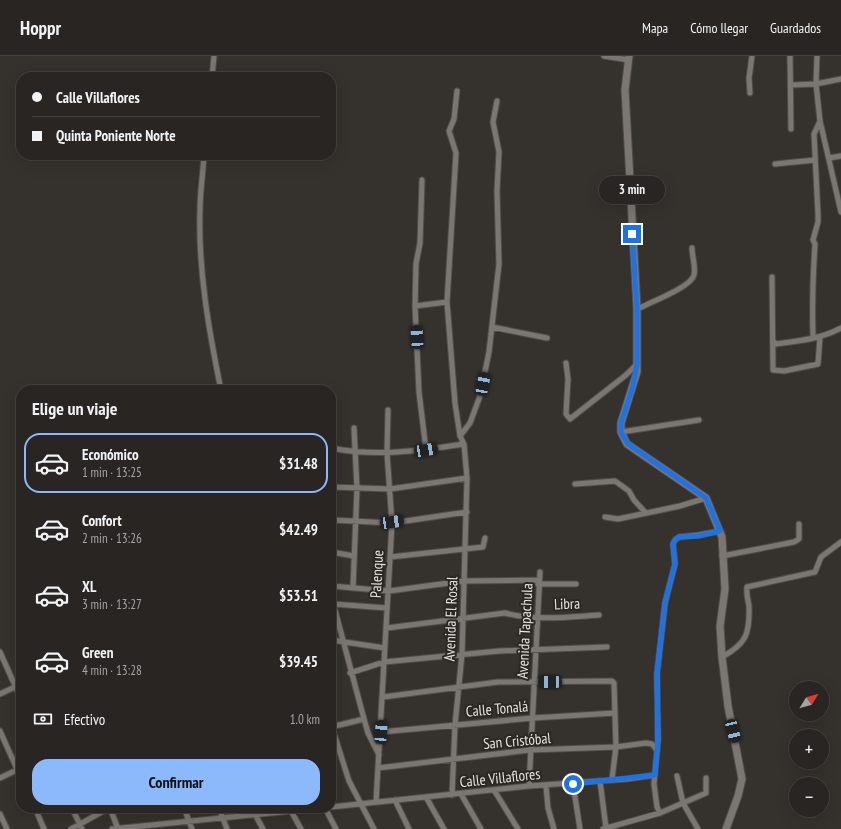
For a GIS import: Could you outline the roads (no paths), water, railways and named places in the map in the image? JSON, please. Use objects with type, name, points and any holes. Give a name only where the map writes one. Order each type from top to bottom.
[{"type":"street","points":[[212,72],[214,56]]},
{"type":"street","points":[[604,56],[629,58],[625,90],[628,180],[637,308],[637,364],[633,386],[623,414],[621,432],[628,444],[706,498],[720,531],[725,589],[720,626],[722,657],[728,706],[742,779],[738,796],[726,829]]},
{"type":"street","points":[[750,93],[749,78],[752,56]]},
{"type":"street","points":[[790,56],[791,128]]},
{"type":"street","points":[[817,56],[816,84],[820,120],[841,212]]},
{"type":"street","points":[[791,85],[816,84],[841,79]]},
{"type":"street","name":"Avenida El Rosal","points":[[452,795],[462,654],[468,478],[464,444],[460,436],[450,358],[447,302],[456,153],[449,131],[454,119],[457,91]]},
{"type":"street","points":[[460,436],[470,423],[480,396],[489,352],[499,264],[497,191],[499,152],[493,122],[497,101]]},
{"type":"street","points":[[814,337],[812,311],[815,278],[813,258],[815,244],[813,240],[818,222],[818,214],[814,134],[820,120]]},
{"type":"street","points":[[829,158],[841,156]]},
{"type":"street","points":[[204,160],[200,210],[200,241],[210,335],[220,385]]},
{"type":"street","points":[[775,164],[815,160]]},
{"type":"street","points":[[422,180],[419,232],[420,243],[416,264],[415,306],[419,392],[426,450]]},
{"type":"street","points":[[637,308],[642,308],[684,287],[694,277],[692,248]]},
{"type":"street","points":[[772,277],[773,370],[784,370],[818,364],[820,337]]},
{"type":"street","points":[[415,306],[447,302]]},
{"type":"street","points":[[492,327],[547,338]]},
{"type":"street","points":[[773,341],[776,344],[820,337],[841,328]]},
{"type":"street","points":[[566,363],[568,379],[566,414],[570,420],[626,375],[637,364]]},
{"type":"street","name":"Palenque","points":[[376,802],[392,522],[387,453],[388,410]]},
{"type":"street","points":[[621,432],[699,420]]},
{"type":"street","points":[[353,588],[357,489],[354,453],[354,428]]},
{"type":"street","points":[[336,449],[354,453],[387,453],[426,450],[464,444]]},
{"type":"street","points":[[336,488],[390,489],[468,478]]},
{"type":"street","points":[[575,484],[615,481],[629,491],[634,500],[645,512]]},
{"type":"street","points":[[605,518],[618,519],[645,512],[680,506],[706,498]]},
{"type":"street","points":[[336,520],[392,522],[467,512]]},
{"type":"street","points":[[722,556],[794,542],[799,539],[798,524]]},
{"type":"street","points":[[660,813],[657,807],[654,784],[658,740],[657,674],[665,603],[675,564],[673,544],[679,537],[699,536],[720,531]]},
{"type":"street","points":[[390,557],[484,547],[485,538]]},
{"type":"street","points":[[722,657],[740,646],[746,636],[748,606],[747,587],[815,572],[821,557],[841,542]]},
{"type":"street","points":[[336,553],[354,556]]},
{"type":"street","name":"Avenida Tapachula","points":[[529,786],[536,617],[540,572]]},
{"type":"street","points":[[336,586],[389,591],[464,581],[576,584]]},
{"type":"street","points":[[336,604],[387,608]]},
{"type":"street","name":"Libra","points":[[463,619],[505,613],[522,617],[599,615]]},
{"type":"street","points":[[336,616],[350,673],[368,733],[379,756]]},
{"type":"street","points":[[387,628],[463,619]]},
{"type":"street","points":[[336,640],[385,648]]},
{"type":"street","points":[[350,673],[384,662],[462,654],[607,647]]},
{"type":"street","points":[[0,652],[15,687],[0,694]]},
{"type":"street","points":[[383,697],[498,682],[614,682],[616,747],[612,779]]},
{"type":"street","name":"Calle Tonalá","points":[[381,732],[533,718],[615,713]]},
{"type":"street","points":[[336,725],[364,719]]},
{"type":"street","points":[[0,731],[16,763]]},
{"type":"street","points":[[336,741],[349,781],[374,829]]},
{"type":"street","name":"San Cristóbal","points":[[378,768],[530,750],[616,747],[646,743],[652,744],[656,749]]},
{"type":"street","points":[[0,778],[16,770]]},
{"type":"street","name":"Calle Villaflores","points":[[336,806],[529,786],[573,784],[655,775]]},
{"type":"street","points":[[677,776],[683,803],[698,829]]},
{"type":"street","points":[[600,781],[605,829],[660,813],[707,792],[706,778]]},
{"type":"street","points":[[573,784],[580,829]]},
{"type":"street","points":[[546,786],[548,808],[554,829]]},
{"type":"street","points":[[494,790],[518,829]]},
{"type":"street","points":[[461,794],[481,829]]},
{"type":"street","points":[[426,798],[444,829]]},
{"type":"street","points":[[395,800],[409,829]]},
{"type":"street","points":[[37,813],[44,829]]},
{"type":"street","points":[[74,813],[80,827]]},
{"type":"street","points":[[71,829],[80,827],[102,813]]},
{"type":"street","points":[[111,813],[116,829],[161,826],[189,821],[222,819],[264,813]]},
{"type":"street","points":[[186,813],[192,829]]},
{"type":"street","points":[[220,813],[228,829]]},
{"type":"street","points":[[292,813],[301,829]]},
{"type":"street","points":[[326,813],[336,829]]},
{"type":"street","points":[[0,814],[6,829]]},
{"type":"street","points":[[257,814],[263,829]]}]
